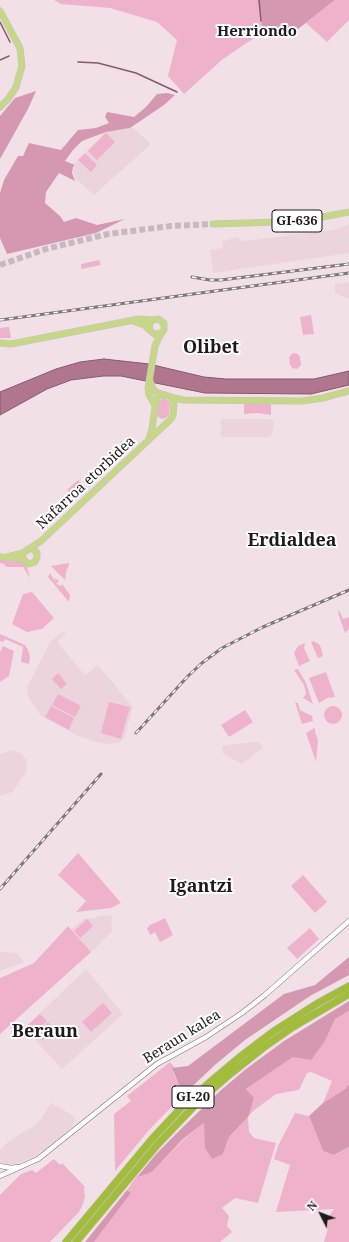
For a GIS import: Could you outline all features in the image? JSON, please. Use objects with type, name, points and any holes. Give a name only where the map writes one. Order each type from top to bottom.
[{"type":"highway","name":"GI-20","points":[[66,1242],[152,1139],[181,1108],[205,1086],[269,1035],[309,1008],[349,986]]},
{"type":"highway","name":"GI-20","points":[[76,1242],[158,1144],[204,1096],[263,1048],[293,1027],[349,994]]},
{"type":"main road","points":[[0,11],[16,40],[21,54],[22,66],[16,87],[0,107]]},
{"type":"main road","name":"GI-636","points":[[213,224],[286,222],[307,220],[349,212]]},
{"type":"main road","points":[[0,347],[143,319],[158,319],[164,323],[164,330],[161,333],[156,346],[148,388],[148,392],[155,405]]},
{"type":"main road","points":[[153,320],[149,325],[156,346]]},
{"type":"main road","points":[[133,321],[142,324],[156,335],[161,333]]},
{"type":"main road","points":[[0,343],[11,344]]},
{"type":"main road","points":[[150,382],[154,390],[164,395],[184,400],[302,400],[318,399],[349,391]]},
{"type":"main road","points":[[164,395],[158,398],[155,405],[154,416],[159,422],[167,422],[172,417],[174,401],[171,397]]},
{"type":"main road","points":[[174,406],[184,400]]},
{"type":"main road","name":"Nafarroa etorbidea","points":[[147,442],[151,434],[154,416]]},
{"type":"main road","name":"Nafarroa etorbidea","points":[[36,551],[37,546],[41,541],[167,422]]},
{"type":"main road","name":"Nafarroa etorbidea","points":[[3,557],[15,556],[41,541]]},
{"type":"main road","points":[[33,549],[36,551],[37,557],[35,562],[29,564],[24,561],[22,557],[26,551],[33,549]]},
{"type":"main road","name":"Nafarroa etorbidea","points":[[3,557],[24,561]]},
{"type":"street","name":"Beraun kalea","points":[[0,1176],[38,1159],[157,1064],[206,1037],[260,1000],[349,921]]},
{"type":"street","name":"Beraun kalea","points":[[0,1166],[11,1168],[23,1166]]},
{"type":"street","points":[[0,1166],[2,1172],[0,1176]]},
{"type":"shaded area","points":[[54,0],[259,0],[263,32],[223,59],[184,94],[168,76],[177,40],[157,22],[110,8],[61,4]]},
{"type":"shaded area","points":[[259,0],[335,0],[293,33],[263,32]]},
{"type":"shaded area","points":[[335,0],[349,0],[349,20],[327,42],[306,23]]},
{"type":"shaded area","points":[[36,91],[28,109],[0,159],[0,116],[15,98]]},
{"type":"shaded area","points":[[167,93],[175,95],[164,105],[130,128],[106,132],[82,141],[65,161],[75,165],[72,173],[75,181],[59,173],[46,192],[45,203],[60,216],[64,222],[76,218],[97,225],[125,219],[96,233],[7,254],[0,238],[0,193],[4,180],[18,156],[23,156],[29,143],[61,150],[78,130],[96,128],[109,123],[105,117],[107,112],[134,117],[146,107],[157,94]]},
{"type":"shaded area","points":[[133,128],[151,144],[94,195],[75,178],[73,171],[76,162],[105,132]]},
{"type":"shaded area","points":[[106,133],[115,142],[97,160],[88,151]]},
{"type":"shaded area","points":[[85,153],[97,165],[91,172],[78,160]]},
{"type":"shaded area","points":[[349,224],[349,253],[213,273],[210,250],[223,248],[223,241],[237,237],[242,241],[334,230]]},
{"type":"shaded area","points":[[99,260],[101,265],[81,269],[81,264]]},
{"type":"shaded area","points":[[349,282],[349,299],[335,293],[335,284]]},
{"type":"shaded area","points":[[311,315],[314,334],[303,335],[300,317]]},
{"type":"shaded area","points":[[9,327],[11,338],[0,338],[0,328]]},
{"type":"shaded area","points":[[293,353],[298,354],[300,357],[301,365],[297,369],[292,368],[290,365],[289,357]]},
{"type":"shaded area","points":[[104,359],[149,364],[204,377],[226,379],[314,379],[349,371],[349,385],[311,394],[205,393],[121,376],[103,376],[71,380],[47,389],[0,415],[0,392],[56,369],[80,362]]},
{"type":"shaded area","points":[[165,398],[170,402],[169,415],[162,419],[158,417],[157,413],[159,401]]},
{"type":"shaded area","points":[[244,404],[271,404],[271,415],[257,413],[244,414]]},
{"type":"shaded area","points":[[221,419],[270,419],[274,421],[272,434],[270,437],[221,437]]},
{"type":"shaded area","points":[[78,480],[84,486],[73,496],[67,490]]},
{"type":"shaded area","points":[[0,560],[21,562],[27,567],[30,578],[23,567],[6,567],[4,564],[0,563]]},
{"type":"shaded area","points":[[69,563],[65,580],[51,566]]},
{"type":"shaded area","points":[[50,573],[55,581],[55,578],[59,581],[56,584],[61,586],[62,584],[70,595],[69,602],[48,577]]},
{"type":"shaded area","points":[[32,592],[54,618],[42,629],[27,632],[12,624],[23,594]]},
{"type":"shaded area","points":[[339,610],[343,619],[349,617],[349,629],[345,633],[338,613]]},
{"type":"shaded area","points":[[63,631],[66,634],[57,642],[85,675],[98,665],[133,707],[124,738],[120,742],[107,744],[76,735],[41,716],[30,700],[27,687],[50,642]]},
{"type":"shaded area","points":[[0,634],[25,645],[30,657],[29,664],[21,662],[23,647],[5,639],[3,642],[0,641]]},
{"type":"shaded area","points":[[313,641],[319,644],[323,656],[318,658],[311,642]]},
{"type":"shaded area","points":[[305,643],[304,648],[310,661],[299,666],[294,653],[298,646]]},
{"type":"shaded area","points":[[3,646],[14,651],[9,676],[0,682],[0,652]]},
{"type":"shaded area","points":[[298,669],[306,683],[313,704],[303,698],[306,694],[304,685],[294,670]]},
{"type":"shaded area","points":[[326,672],[335,697],[327,698],[319,703],[309,678]]},
{"type":"shaded area","points":[[58,673],[67,684],[61,689],[52,679]]},
{"type":"shaded area","points":[[58,694],[81,706],[75,717],[52,705]]},
{"type":"shaded area","points":[[109,702],[130,707],[121,739],[101,733]]},
{"type":"shaded area","points":[[295,702],[298,703],[300,710],[312,716],[313,721],[302,724]]},
{"type":"shaded area","points":[[51,706],[74,718],[69,730],[45,717]]},
{"type":"shaded area","points":[[333,706],[339,709],[342,715],[339,721],[333,724],[327,721],[324,715],[327,709]]},
{"type":"shaded area","points":[[245,710],[253,722],[229,737],[221,725]]},
{"type":"shaded area","points":[[315,728],[318,740],[316,762],[306,733]]},
{"type":"shaded area","points":[[259,742],[263,748],[242,764],[223,754],[222,746]]},
{"type":"shaded area","points":[[12,750],[22,754],[26,760],[27,768],[13,792],[0,796],[0,754]]},
{"type":"shaded area","points":[[78,853],[121,903],[111,908],[76,912],[86,901],[58,875]]},
{"type":"shaded area","points":[[303,875],[327,902],[315,913],[291,886]]},
{"type":"shaded area","points":[[111,915],[113,917],[111,923],[113,931],[91,952],[71,929],[84,919]]},
{"type":"shaded area","points":[[165,918],[173,935],[160,942],[155,932],[150,935],[147,928],[149,927],[148,926]]},
{"type":"shaded area","points":[[87,919],[93,926],[80,938],[74,931]]},
{"type":"shaded area","points":[[68,926],[91,952],[0,1034],[0,978],[34,963]]},
{"type":"shaded area","points":[[310,928],[319,939],[297,959],[287,948]]},
{"type":"shaded area","points":[[0,953],[17,953],[24,962],[0,971]]},
{"type":"shaded area","points":[[349,957],[349,975],[310,996],[245,1040],[216,1064],[183,1095],[172,1068],[188,1066],[284,994],[315,985]]},
{"type":"shaded area","points":[[86,969],[123,1014],[62,1069],[24,1028]]},
{"type":"shaded area","points":[[349,1001],[349,1011],[335,1019],[325,1041],[311,1060],[293,1057],[246,1089],[254,1098],[248,1117],[229,1137],[223,1154],[212,1159],[205,1148],[204,1123],[183,1139],[152,1172],[137,1177],[157,1153],[182,1128],[220,1091],[246,1069],[284,1041]]},
{"type":"shaded area","points":[[103,1003],[112,1013],[91,1032],[82,1022]]},
{"type":"shaded area","points":[[349,1011],[349,1084],[345,1089],[323,1103],[332,1081],[311,1072],[307,1073],[299,1090],[276,1094],[253,1111],[248,1117],[246,1089],[293,1057],[325,1041],[335,1019]]},
{"type":"shaded area","points":[[40,1014],[47,1021],[35,1033],[28,1025]]},
{"type":"shaded area","points":[[48,1022],[55,1029],[42,1041],[36,1034]]},
{"type":"shaded area","points":[[170,1062],[176,1069],[173,1072],[183,1095],[149,1130],[115,1171],[114,1114],[131,1101],[127,1096]]},
{"type":"shaded area","points":[[349,1084],[349,1147],[334,1155],[323,1151],[309,1116],[323,1103],[345,1089]]},
{"type":"shaded area","points":[[51,1103],[72,1115],[76,1121],[73,1123],[73,1126],[48,1148],[34,1157],[11,1165],[2,1163],[0,1159],[0,1151],[2,1148],[9,1141],[38,1123]]},
{"type":"shaded area","points":[[295,1113],[309,1116],[323,1151],[335,1155],[349,1147],[349,1242],[324,1242],[329,1216],[334,1209],[276,1212],[290,1165],[274,1159],[278,1146]]},
{"type":"shaded area","points":[[248,1117],[249,1132],[254,1138],[276,1143],[258,1203],[235,1198],[222,1208],[229,1216],[227,1226],[232,1232],[220,1242],[94,1242],[131,1193],[127,1190],[137,1176],[152,1172],[184,1139],[204,1123],[223,1154],[229,1137]]},
{"type":"shaded area","points":[[54,1159],[60,1165],[62,1163],[85,1187],[85,1196],[79,1212],[50,1242],[0,1242],[0,1195],[21,1174],[32,1170],[36,1173]]},
{"type":"shaded area","points":[[127,1190],[131,1193],[94,1242],[85,1242]]},
{"type":"waterway","points":[[259,0],[261,21]]},
{"type":"waterway","points":[[0,22],[10,42]]},
{"type":"waterway","points":[[0,60],[9,56]]},
{"type":"waterway","points":[[78,62],[98,63],[136,73],[177,92]]},
{"type":"tunnel","points":[[0,265],[46,249],[108,234],[171,226],[213,224]]},
{"type":"railway","points":[[192,277],[221,280],[349,264]]},
{"type":"railway","points":[[0,320],[349,273]]},
{"type":"railway","points":[[136,733],[188,676],[222,648],[263,627],[349,590]]},
{"type":"railway","points":[[0,889],[101,774]]},
{"type":"district","name":"Herriondo","points":[[257,32]]},
{"type":"district","name":"Olibet","points":[[211,348]]},
{"type":"district","name":"Erdialdea","points":[[292,541]]},
{"type":"district","name":"Igantzi","points":[[201,887]]},
{"type":"district","name":"Beraun","points":[[45,1032]]}]
